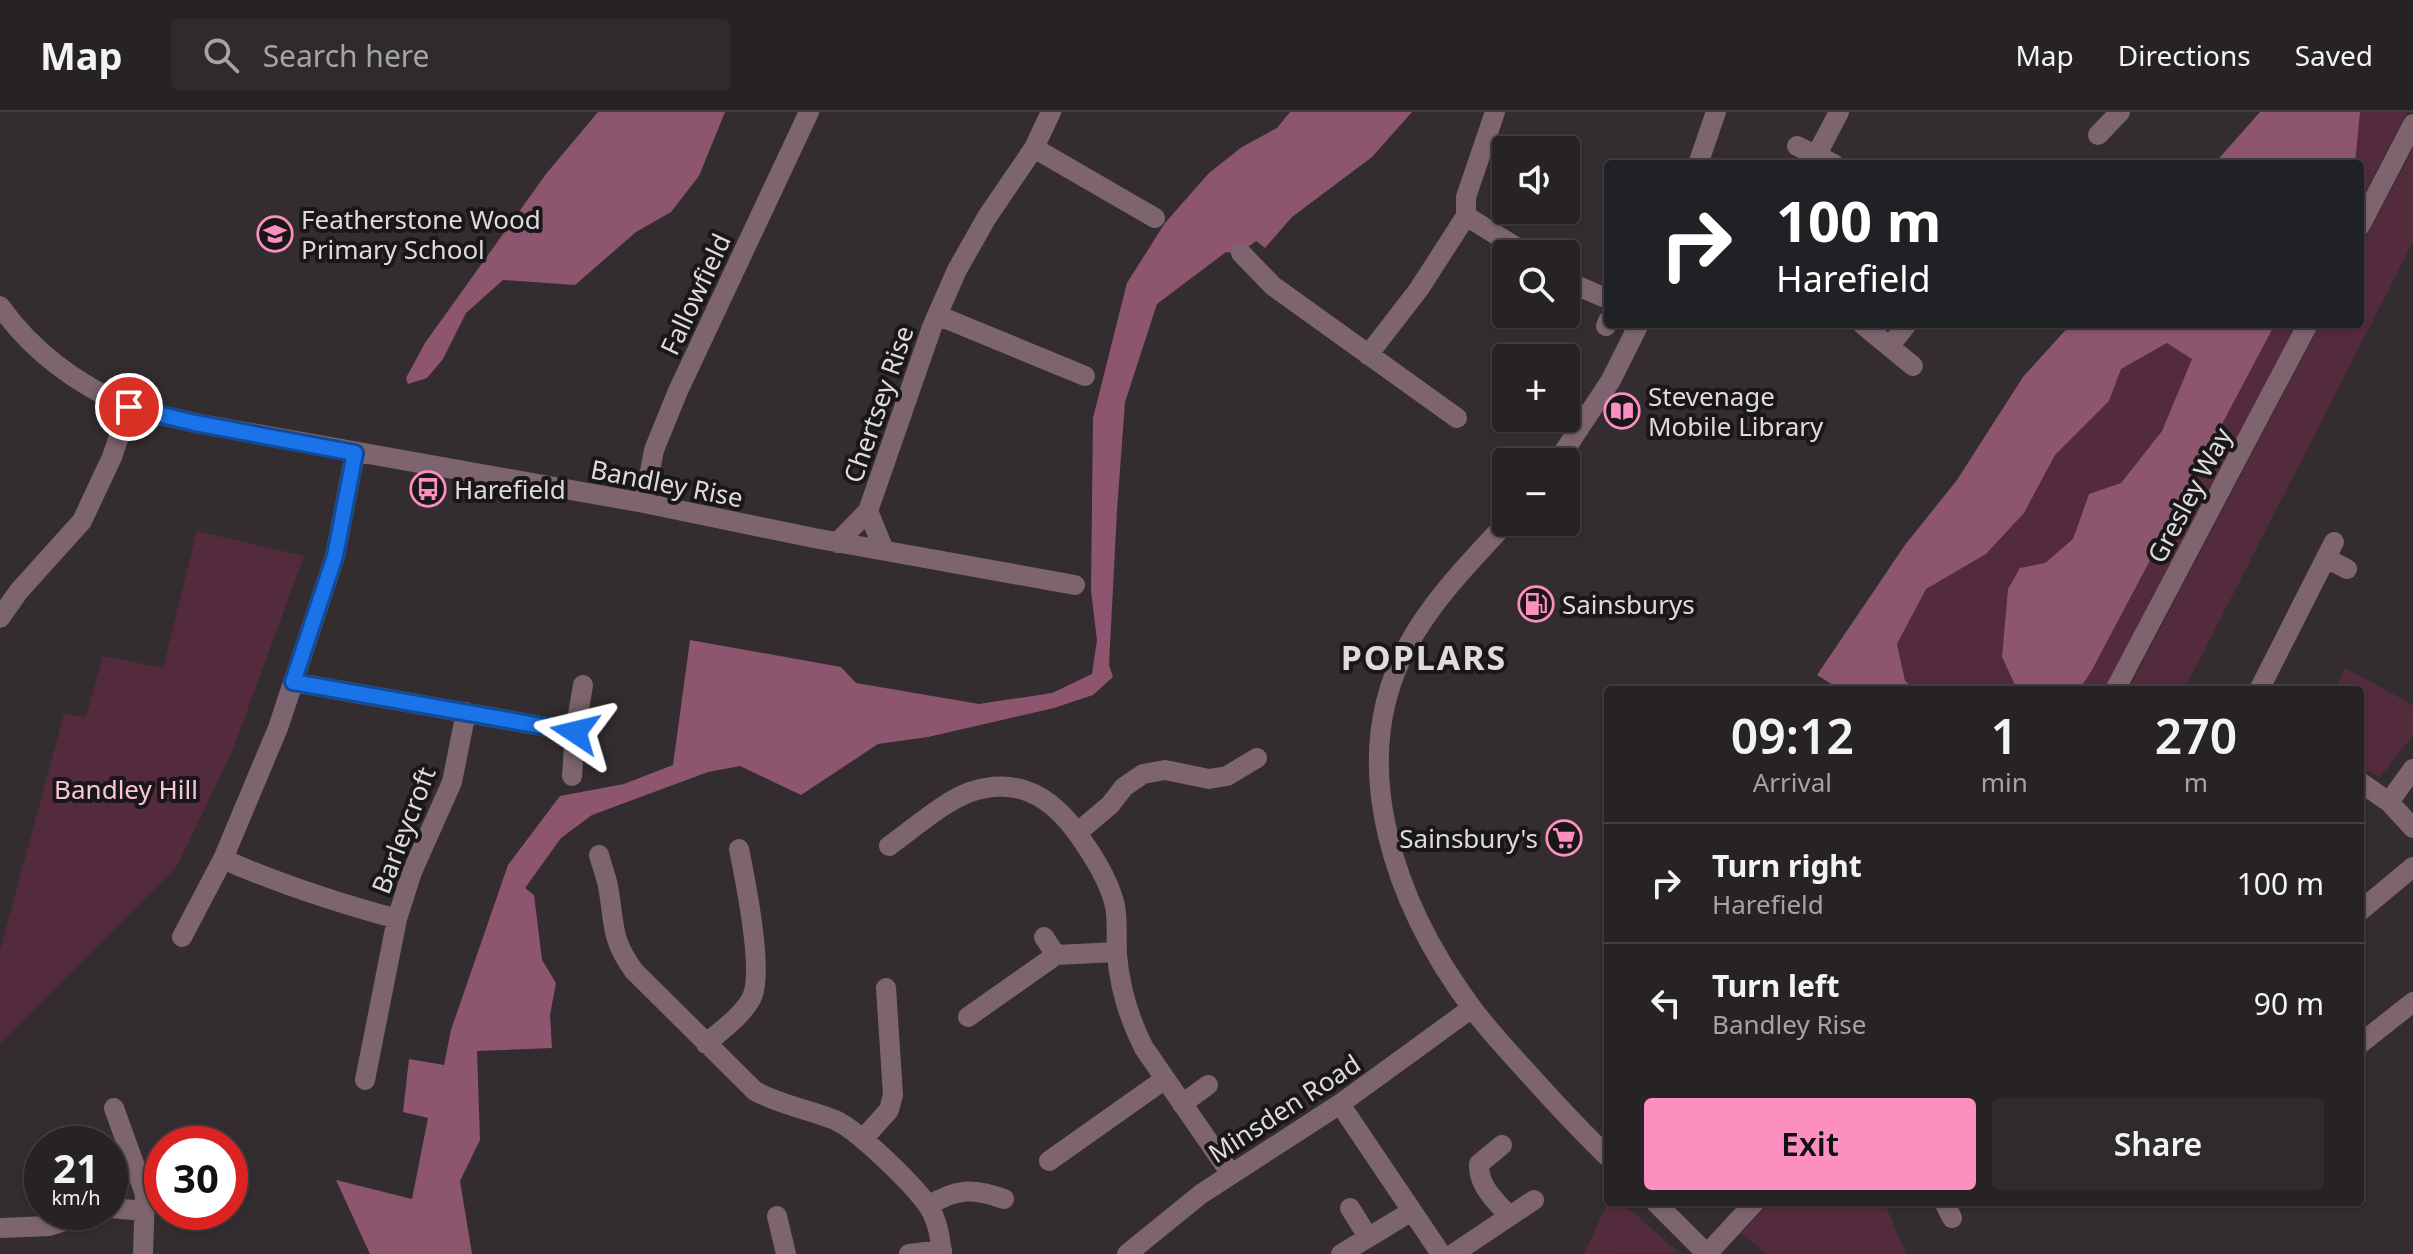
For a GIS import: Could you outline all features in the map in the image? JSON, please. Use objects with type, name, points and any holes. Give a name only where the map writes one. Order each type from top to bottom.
[{"type":"street","name":"Fallowfield","points":[[644,503],[654,450],[678,391],[809,112]]},
{"type":"street","name":"Chertsey Rise","points":[[837,543],[868,511],[937,315],[957,270],[987,217],[1034,148],[1051,112]]},
{"type":"street","points":[[1368,355],[1419,289],[1466,216],[1466,197],[1495,112]]},
{"type":"street","points":[[1699,160],[1716,112]]},
{"type":"street","points":[[1797,146],[1825,160],[1839,112]]},
{"type":"street","points":[[2098,135],[2120,112]]},
{"type":"street","points":[[2364,218],[2413,124]]},
{"type":"street","points":[[1034,148],[1155,218]]},
{"type":"street","points":[[1466,216],[1505,240]]},
{"type":"street","points":[[1241,253],[1273,286],[1457,418]]},
{"type":"street","points":[[1580,287],[1604,297]]},
{"type":"street","name":"Bandley Rise","points":[[0,306],[11,322],[52,361],[74,377],[129,407],[195,423],[644,503],[837,543],[1075,585]]},
{"type":"street","name":"Chertsey Rise","points":[[937,315],[1085,376]]},
{"type":"street","points":[[1566,448],[1611,380],[1637,328]]},
{"type":"street","points":[[1867,328],[1913,366]]},
{"type":"street","points":[[1890,346],[1904,328]]},
{"type":"street","name":"Gresley Way","points":[[2117,686],[2306,328]]},
{"type":"street","points":[[0,618],[19,591],[82,521],[112,457],[129,407]]},
{"type":"street","points":[[182,937],[223,859],[278,728],[335,556],[355,453]]},
{"type":"street","name":"Chertsey Rise","points":[[868,511],[884,550]]},
{"type":"street","points":[[1494,536],[1443,592],[1421,623],[1399,665],[1388,694],[1380,731],[1379,785],[1383,817],[1390,848],[1412,904],[1472,1008],[1564,1115],[1604,1153]]},
{"type":"street","points":[[2261,686],[2330,550],[2347,569]]},
{"type":"street","points":[[293,682],[575,732]]},
{"type":"street","points":[[572,776],[583,685]]},
{"type":"street","name":"Barleycroft","points":[[365,1080],[397,919],[412,872],[452,782],[466,712]]},
{"type":"street","points":[[1078,832],[1110,805],[1124,787],[1143,774],[1165,770],[1209,779],[1227,776],[1257,758]]},
{"type":"street","points":[[2389,802],[2413,769]]},
{"type":"street","points":[[2364,785],[2389,802],[2413,828]]},
{"type":"street","points":[[889,846],[909,822],[956,798],[985,788],[1012,787],[1051,803],[1078,832],[1110,890],[1115,908],[1120,988],[1126,1010],[1144,1048],[1231,1174]]},
{"type":"street","points":[[706,1044],[744,1008],[751,999],[756,983],[748,890],[739,849]]},
{"type":"street","points":[[599,855],[608,886],[612,925],[623,955],[634,971],[755,1091],[777,1103],[833,1119],[846,1126],[863,1139],[928,1206],[939,1230],[942,1252],[909,1254]]},
{"type":"street","name":"Barleycroft","points":[[223,859],[349,906],[397,919]]},
{"type":"street","points":[[2364,909],[2390,898],[2413,867]]},
{"type":"street","points":[[968,1017],[1050,946],[1117,952]]},
{"type":"street","points":[[863,1139],[889,1110],[893,1095],[886,988]]},
{"type":"street","points":[[2364,1041],[2413,1002]]},
{"type":"street","name":"Minsden Road","points":[[1127,1254],[1173,1215],[1340,1104],[1472,1008]]},
{"type":"street","points":[[1049,1161],[1165,1079]]},
{"type":"street","points":[[1182,1104],[1208,1085]]},
{"type":"street","points":[[1340,1104],[1441,1254]]},
{"type":"street","points":[[114,1108],[144,1191]]},
{"type":"street","points":[[1502,1145],[1479,1164],[1479,1175],[1485,1188],[1509,1216]]},
{"type":"street","points":[[928,1206],[942,1197],[968,1191],[983,1191],[1004,1199]]},
{"type":"street","points":[[1453,1254],[1534,1200]]},
{"type":"street","points":[[1659,1206],[1707,1254],[1751,1206]]},
{"type":"street","points":[[1350,1208],[1368,1237]]},
{"type":"street","points":[[1341,1254],[1412,1211]]},
{"type":"street","points":[[777,1216],[786,1254]]},
{"type":"street","points":[[0,1228],[24,1227]]},
{"type":"street","points":[[143,1254],[144,1230]]},
{"type":"green space","points":[[2360,112],[2407,112],[2364,194],[2364,160],[2355,160]]},
{"type":"green space","points":[[2413,148],[2413,242],[2186,686],[2130,686],[2318,328],[2364,328],[2364,241]]},
{"type":"green space","points":[[2273,328],[2295,328],[2107,686],[2082,686]]},
{"type":"green space","points":[[2167,343],[2193,358],[2162,431],[2121,483],[2089,494],[2073,539],[2045,563],[2020,568],[2002,657],[2014,686],[1912,686],[1905,681],[1897,644],[1926,589],[1986,554],[2024,513],[2055,455],[2109,401],[2121,369]]},
{"type":"green space","name":"Bandley Hill","points":[[197,531],[304,556],[232,752],[177,866],[0,1044],[0,951],[64,714],[86,717],[103,656],[163,668]]},
{"type":"green space","points":[[2345,668],[2413,705],[2413,735],[2380,777],[2364,769],[2364,686],[2336,686]]},
{"type":"green space","points":[[1606,1206],[1626,1206],[1679,1253],[1584,1254]]},
{"type":"green space","points":[[1767,1206],[1886,1206],[1906,1254],[1767,1254],[1741,1233]]},
{"type":"shaded area","points":[[598,112],[725,112],[699,176],[671,212],[636,232],[575,285],[503,280],[466,313],[443,359],[427,378],[408,384],[406,378],[425,343],[546,174]]},
{"type":"shaded area","points":[[1290,112],[1412,112],[1372,157],[1292,217],[1265,248],[1256,241],[1238,254],[1226,252],[1157,304],[1125,402],[1109,665],[1113,677],[1093,695],[1054,708],[928,737],[878,744],[801,795],[740,766],[708,772],[592,815],[561,838],[525,888],[534,895],[542,960],[556,983],[550,1015],[552,1048],[477,1051],[480,1140],[460,1181],[472,1254],[370,1254],[336,1180],[412,1199],[428,1118],[403,1112],[409,1059],[444,1065],[451,1030],[508,865],[560,796],[624,784],[673,765],[690,640],[841,667],[856,683],[979,704],[1052,693],[1092,674],[1097,640],[1091,591],[1093,418],[1127,283],[1165,223],[1209,173],[1242,147],[1277,128]]},
{"type":"shaded area","points":[[2260,112],[2360,112],[2355,160],[2218,160]]},
{"type":"shaded area","points":[[2067,328],[2273,328],[2082,686],[2014,686],[2002,657],[2008,589],[2020,568],[2045,563],[2073,539],[2089,494],[2121,483],[2162,431],[2192,359],[2167,343],[2121,369],[2109,401],[2055,455],[2024,513],[1986,554],[1926,589],[1897,644],[1905,681],[1912,686],[1835,686],[1817,675],[1905,545],[1957,480],[2023,377]]},
{"type":"place","name":"Featherstone Wood Primary School","points":[[275,234]]},
{"type":"place","name":"Stevenage Mobile Library","points":[[1622,411]]},
{"type":"place","name":"Harefield","points":[[428,489]]},
{"type":"place","name":"Sainsburys","points":[[1536,604]]},
{"type":"place","name":"Sainsbury's","points":[[1564,838]]},
{"type":"district","name":"POPLARS","points":[[1424,657]]},
{"type":"route","points":[[129,407],[195,423],[355,453],[335,556],[293,682],[575,732]]}]
